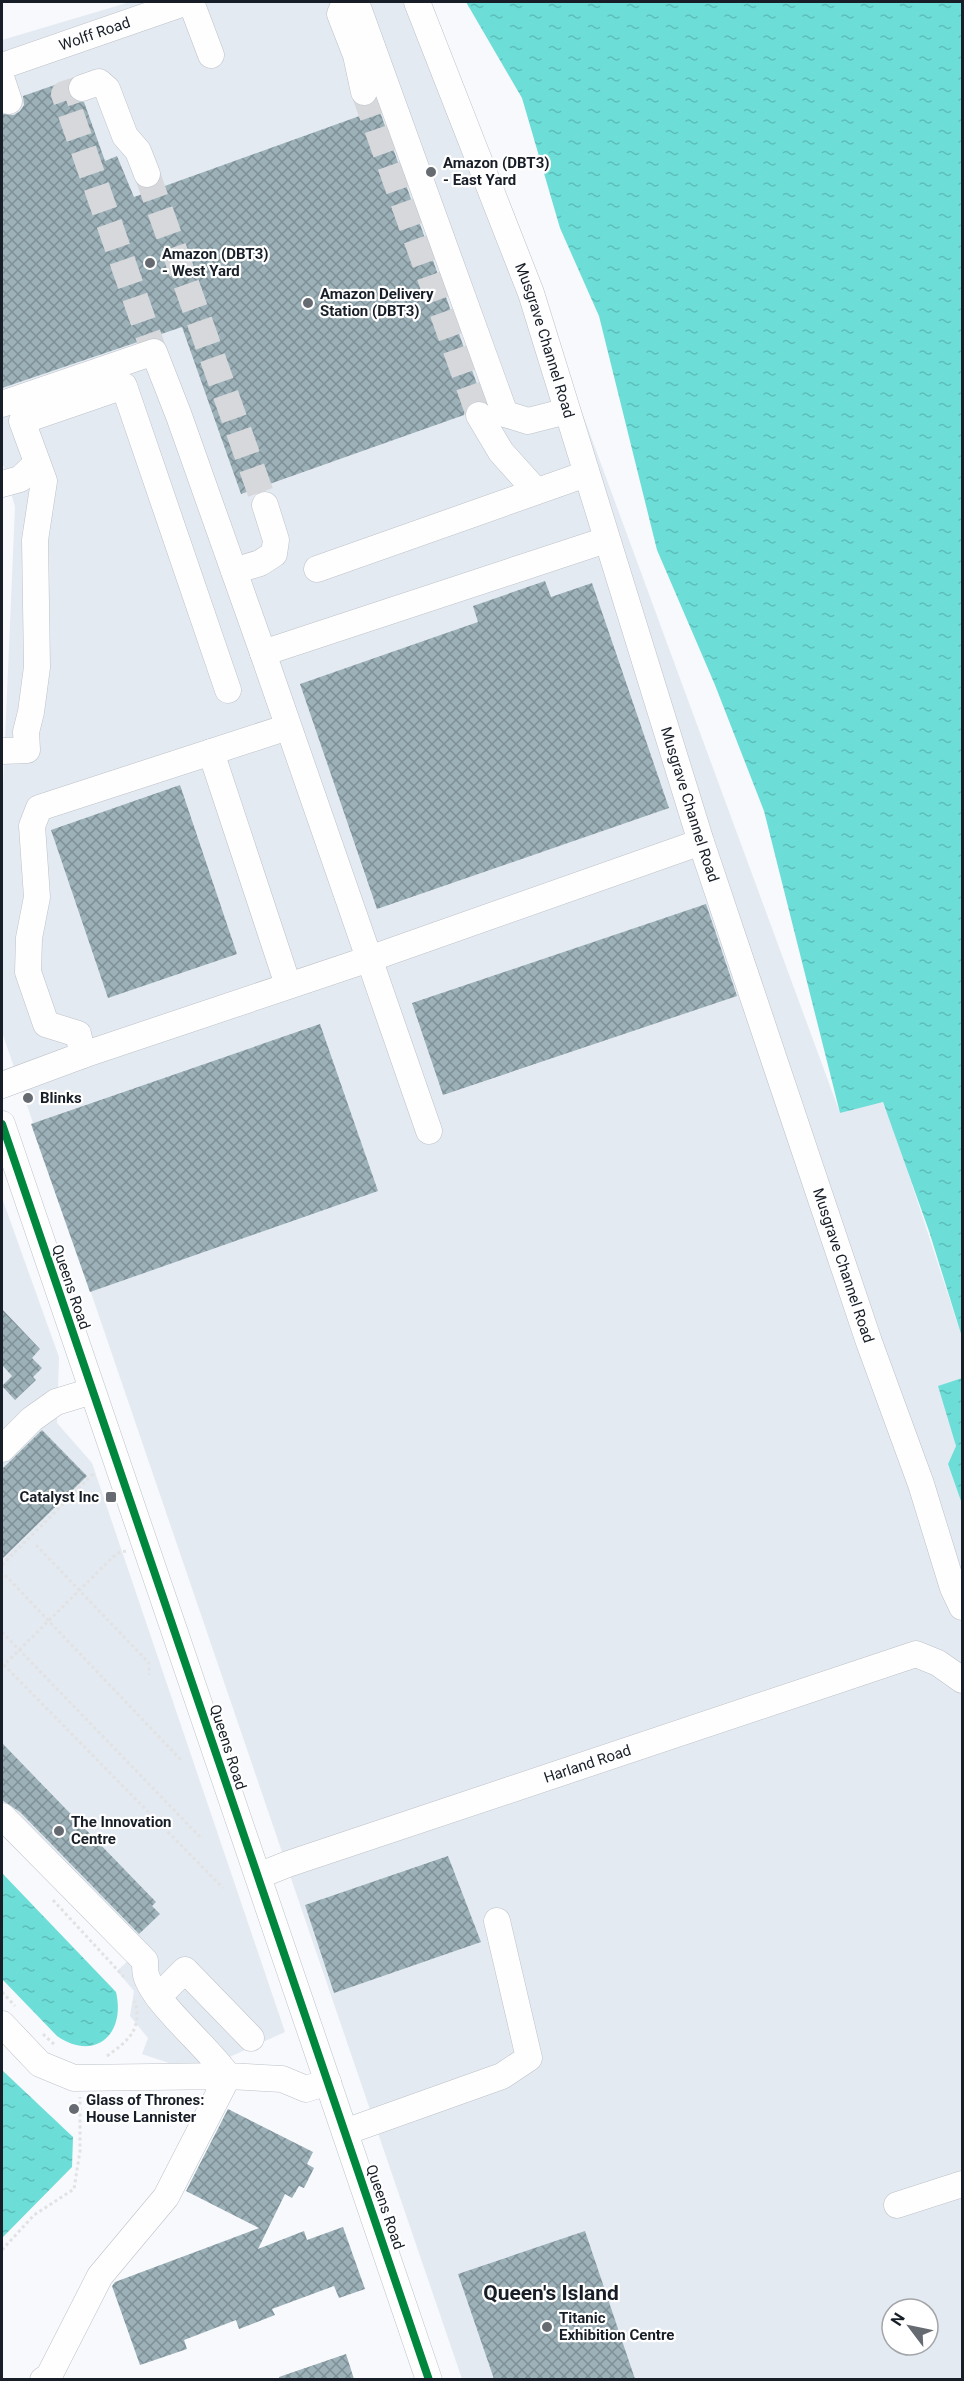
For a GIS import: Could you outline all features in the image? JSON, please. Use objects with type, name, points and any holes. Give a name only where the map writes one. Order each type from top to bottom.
[{"type":"street","name":"Wolff Road","points":[[2,66],[187,2]]},
{"type":"street","points":[[191,2],[211,55]]},
{"type":"street","points":[[345,2],[339,14],[356,55],[364,92]]},
{"type":"street","points":[[356,2],[505,414],[528,421],[567,411]]},
{"type":"street","name":"Musgrave Channel Road","points":[[417,2],[531,293],[606,540],[701,842],[744,965],[763,1031],[882,1379],[921,1484],[953,1588],[963,1607]]},
{"type":"street","points":[[82,88],[99,82],[107,89],[125,136],[138,151],[147,174]]},
{"type":"street","points":[[2,404],[99,363],[154,352],[263,653],[429,1131]]},
{"type":"street","points":[[2,751],[18,741],[37,667],[35,540],[44,481],[34,466],[22,421],[124,386],[228,690]]},
{"type":"street","points":[[479,415],[501,452],[536,491]]},
{"type":"street","points":[[2,471],[34,466]]},
{"type":"street","points":[[2,484],[20,479],[34,466]]},
{"type":"street","points":[[317,568],[586,474]]},
{"type":"street","points":[[234,571],[260,563],[274,554],[276,540],[265,505]]},
{"type":"street","points":[[263,653],[606,540]]},
{"type":"street","points":[[83,1055],[78,1034],[46,1024],[28,972],[29,938],[37,897],[32,826],[39,808],[288,727]]},
{"type":"street","points":[[211,752],[288,985]]},
{"type":"street","points":[[2,1085],[701,842]]},
{"type":"street","name":"Queens Road","points":[[2,1124],[429,2379]]},
{"type":"street","points":[[2,1449],[32,1419],[56,1402],[92,1391]]},
{"type":"street","name":"Harland Road","points":[[258,1876],[916,1654],[938,1663],[963,1680]]},
{"type":"street","points":[[2,1816],[145,1961],[146,1976],[158,1997],[209,2051],[228,2076]]},
{"type":"street","points":[[345,2132],[502,2076],[529,2058],[497,1921]]},
{"type":"street","points":[[158,1997],[185,1971],[251,2038]]},
{"type":"street","points":[[9,2015],[40,2064],[78,2078],[228,2076],[282,2079],[306,2089],[328,2082]]},
{"type":"street","points":[[43,2379],[49,2376],[100,2277],[166,2197],[228,2076]]},
{"type":"street","points":[[897,2205],[963,2184]]},
{"type":"path","points":[[2,1565],[95,1472]]},
{"type":"path","points":[[36,1545],[149,1663],[149,1675]]},
{"type":"path","points":[[145,1545],[117,1553],[4,1665],[223,1888]]},
{"type":"path","points":[[5,1575],[180,1760]]},
{"type":"path","points":[[2,1632],[202,1839]]},
{"type":"path","points":[[46,1893],[130,1983]]},
{"type":"path","points":[[2,1992],[9,2015]]},
{"type":"path","points":[[105,2058],[128,2041],[139,2016],[133,1994]]},
{"type":"path","points":[[37,2028],[57,2047]]},
{"type":"path","points":[[2,2250],[34,2215],[74,2189],[80,2151],[81,2109],[78,2078]]},
{"type":"shaded area","points":[[130,2],[431,2],[840,1113],[882,1101],[894,1130],[962,1337],[962,1378],[939,1386],[956,1446],[948,1464],[962,1504],[962,2379],[462,2379],[2,1032],[2,810],[15,507],[2,461],[2,40]]},
{"type":"shaded area","points":[[2,1198],[59,1357],[57,1423],[92,1463],[285,2032],[196,2072],[142,2054],[148,2038],[130,2016],[134,1991],[117,1971],[131,1958],[2,1826]]},
{"type":"water","points":[[466,2],[962,2],[962,1337],[929,1231],[883,1102],[840,1113],[764,811],[715,685],[657,550],[599,316],[560,228],[522,98]]},
{"type":"water","points":[[962,1378],[962,1504],[948,1464],[956,1446],[938,1386]]},
{"type":"water","points":[[2,1873],[116,1992],[118,2007],[116,2021],[104,2040],[95,2045],[83,2046],[57,2036],[2,1979]]},
{"type":"water","points":[[2,2070],[73,2137],[72,2167],[2,2238]]},
{"type":"building","points":[[69,80],[68,94],[73,100],[84,102],[105,161],[117,156],[134,197],[379,109],[483,401],[471,402],[464,415],[241,494],[182,327],[2,388],[2,114],[14,115],[20,111],[24,105],[23,96]]},
{"type":"building","points":[[545,581],[551,597],[592,583],[669,808],[377,909],[300,684],[478,622],[473,606]]},
{"type":"building","points":[[180,785],[237,954],[108,998],[51,830]]},
{"type":"building","points":[[706,904],[737,996],[443,1095],[412,1003]]},
{"type":"building","points":[[320,1024],[378,1191],[90,1292],[31,1124]]},
{"type":"building","points":[[2,1309],[40,1349],[32,1358],[42,1368],[33,1377],[36,1380],[15,1400],[2,1386],[12,1376],[2,1365]]},
{"type":"building","points":[[42,1430],[87,1476],[2,1559],[2,1469]]},
{"type":"building","name":"The Innovation Centre","points":[[2,1743],[156,1902],[152,1906],[160,1914],[139,1934],[20,1812],[2,1800]]},
{"type":"building","points":[[448,1856],[481,1942],[334,1993],[305,1905]]},
{"type":"building","points":[[228,2109],[313,2152],[307,2164],[314,2168],[304,2188],[299,2186],[292,2198],[285,2194],[258,2249],[304,2231],[307,2240],[343,2227],[365,2289],[339,2298],[334,2286],[272,2309],[275,2315],[239,2329],[236,2320],[184,2340],[187,2349],[140,2365],[112,2286],[115,2282],[259,2228],[186,2191]]},
{"type":"building","name":"Titanic Exhibition Centre","points":[[585,2231],[635,2379],[494,2379],[458,2274]]},
{"type":"building","points":[[346,2354],[354,2379],[279,2379],[279,2377]]},
{"type":"tunnel","points":[[82,88],[64,94],[154,352]]},
{"type":"tunnel","points":[[364,92],[479,415]]},
{"type":"tunnel","points":[[147,174],[265,505]]},
{"type":"cycle path","points":[[2,1124],[429,2380]]},
{"type":"place","name":"Amazon (DBT3) - East Yard","points":[[431,172]]},
{"type":"place","name":"Amazon (DBT3) - West Yard","points":[[150,263]]},
{"type":"place","name":"Amazon Delivery Station (DBT3)","points":[[308,303]]},
{"type":"place","name":"Blinks","points":[[28,1098]]},
{"type":"place","name":"Catalyst Inc","points":[[111,1497]]},
{"type":"place","name":"The Innovation Centre","points":[[59,1831]]},
{"type":"place","name":"Glass of Thrones: House Lannister","points":[[74,2109]]},
{"type":"place","name":"Titanic Exhibition Centre","points":[[547,2327]]},
{"type":"district","name":"Queen's Island","points":[[551,2293]]}]
